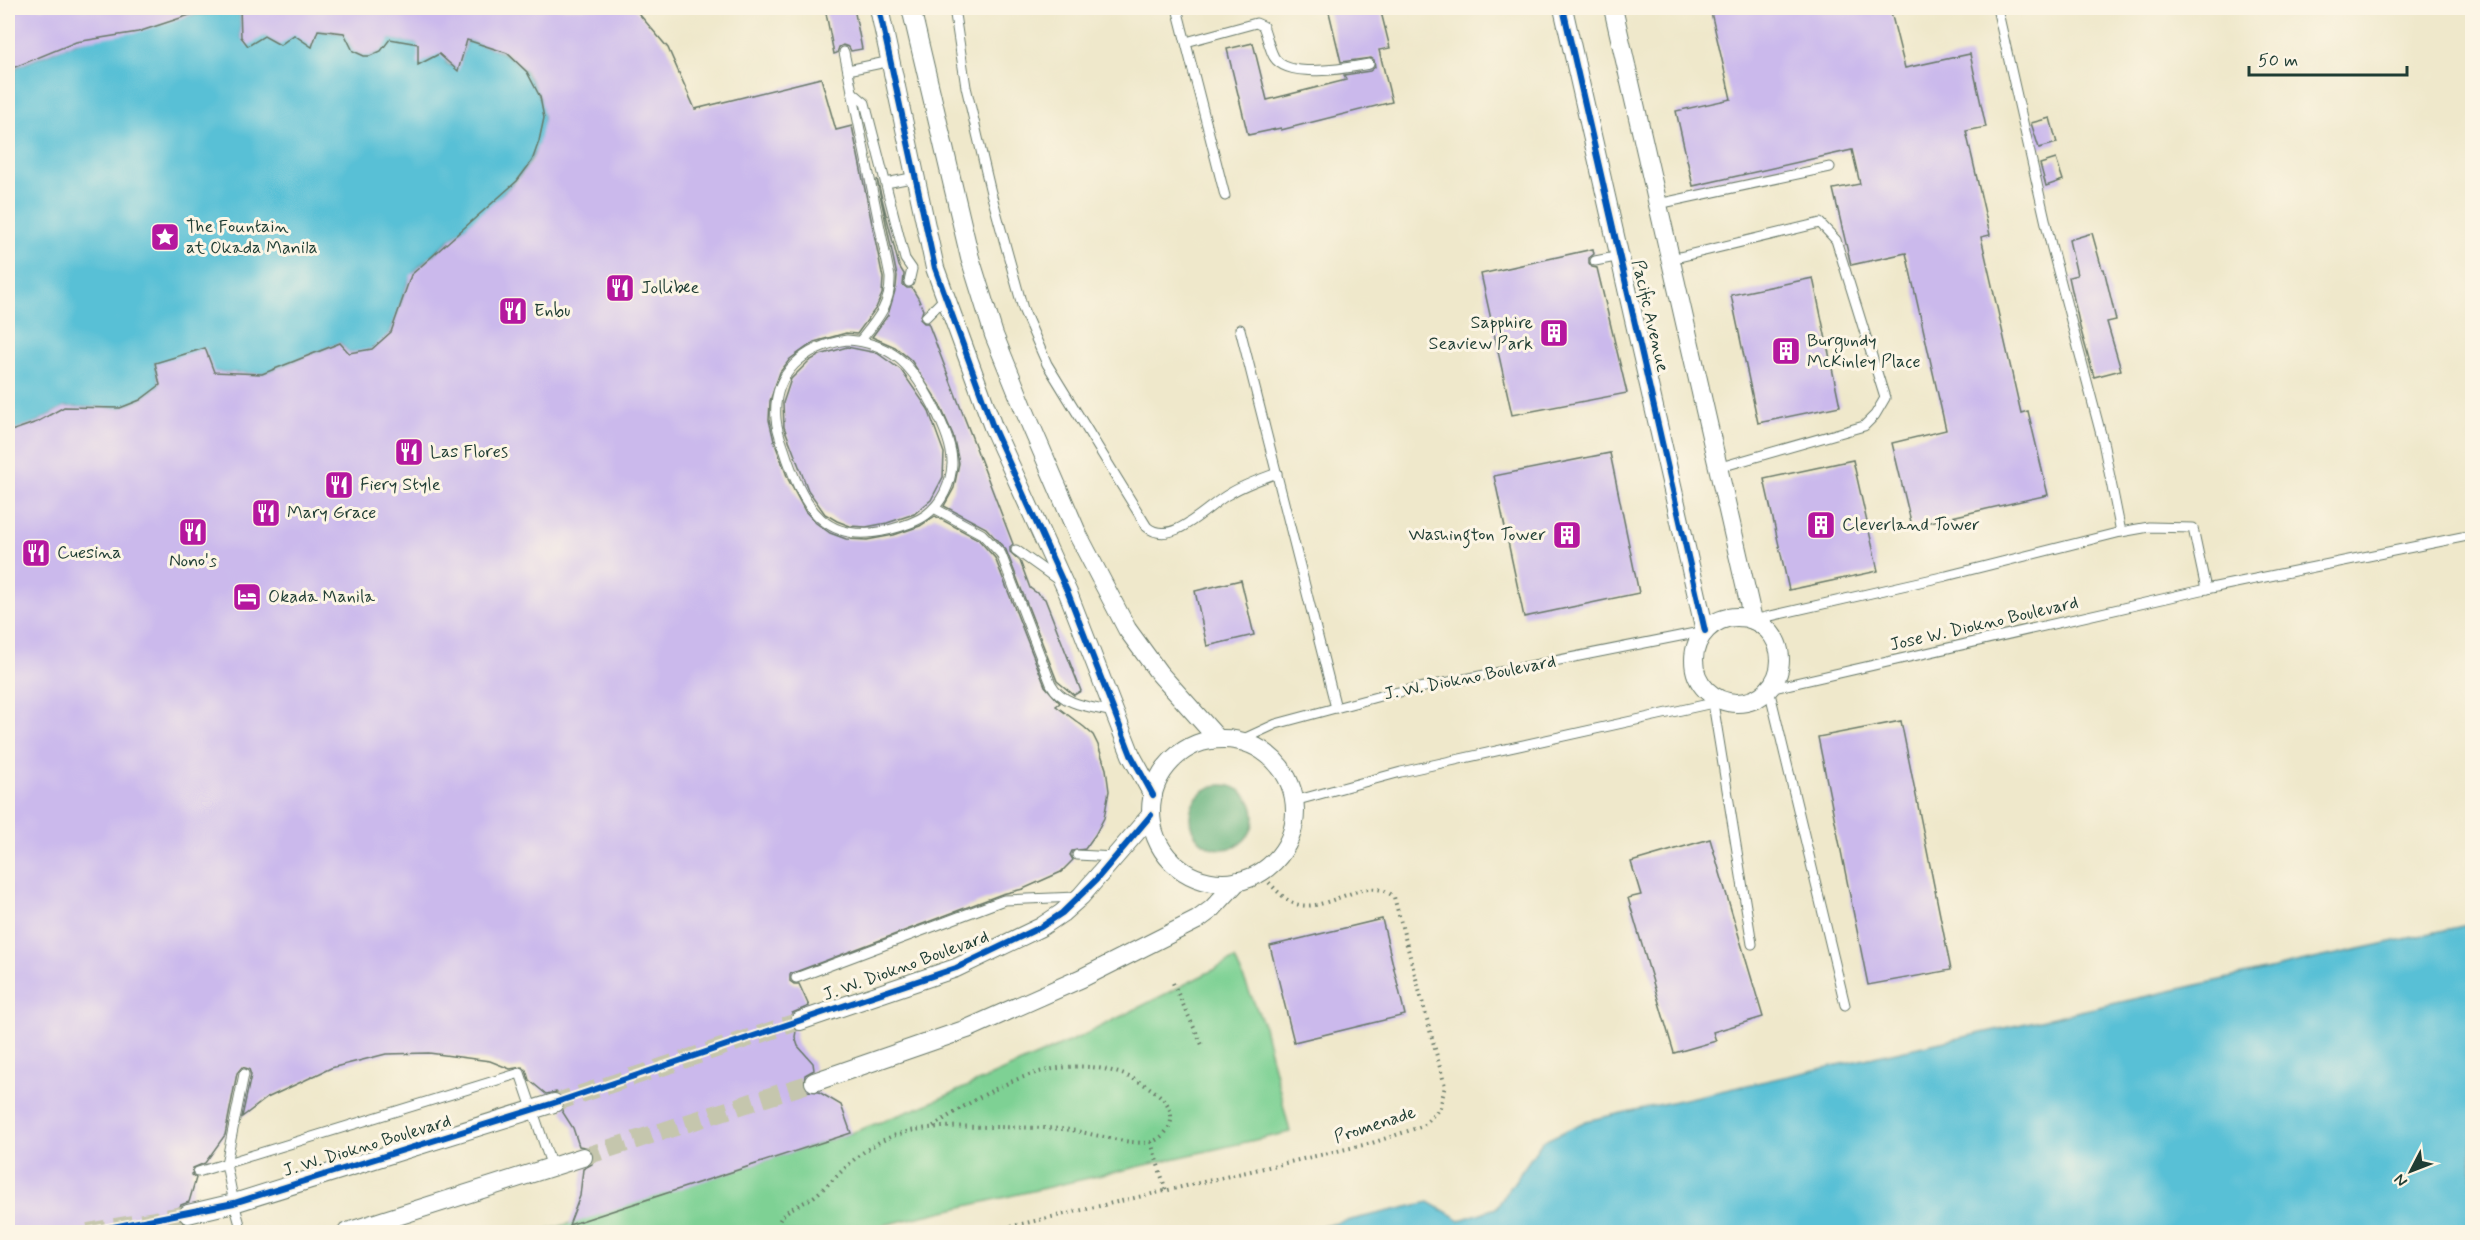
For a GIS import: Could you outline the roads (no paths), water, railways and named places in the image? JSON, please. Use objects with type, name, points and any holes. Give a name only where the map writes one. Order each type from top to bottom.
[{"type":"street","points":[[879,8],[935,268],[993,427],[1065,585],[1131,755],[1153,795]]},
{"type":"street","points":[[911,8],[970,258],[994,335],[1026,414],[1078,535],[1127,629],[1159,673],[1218,739]]},
{"type":"street","name":"Pacific Avenue","points":[[1563,8],[1705,632]]},
{"type":"street","name":"Pacific Avenue","points":[[1613,8],[1753,620]]},
{"type":"street","points":[[1732,617],[1753,620],[1769,632],[1779,650],[1780,664],[1777,678],[1759,698],[1748,703],[1718,702],[1701,683],[1695,670],[1694,657],[1698,643],[1713,625],[1732,617]]},
{"type":"street","points":[[1218,739],[1239,741],[1270,756],[1281,769],[1290,784],[1294,801],[1292,829],[1281,854],[1260,873],[1238,881],[1211,881],[1185,872],[1174,863],[1162,847],[1151,815],[1153,795],[1159,778],[1176,757],[1200,743],[1218,739]]},
{"type":"street","name":"J. W. Diokno Boulevard","points":[[800,1021],[972,960],[1046,924],[1081,896],[1151,815]]},
{"type":"street","points":[[814,1082],[967,1029],[1093,973],[1197,921],[1212,909],[1238,881]]},
{"type":"street","name":"J. W. Diokno Boulevard","points":[[188,1214],[234,1203],[554,1103]]},
{"type":"street","points":[[347,1233],[583,1157]]},
{"type":"lane","points":[[954,8],[966,87],[1023,309],[1047,364],[1147,527],[1161,534],[1177,529],[1202,515],[1228,494],[1276,472]]},
{"type":"lane","points":[[1177,8],[1225,196]]},
{"type":"lane","points":[[1997,8],[2050,241],[2103,442],[2121,532]]},
{"type":"lane","points":[[1186,42],[1256,23],[1263,26],[1275,59],[1290,68],[1324,72],[1369,64]]},
{"type":"lane","points":[[844,52],[890,278],[890,293],[884,312],[861,341]]},
{"type":"lane","points":[[848,70],[891,61]]},
{"type":"lane","points":[[852,92],[865,103],[905,259],[912,269],[909,282]]},
{"type":"lane","points":[[1659,204],[1830,167]]},
{"type":"lane","points":[[886,183],[916,177]]},
{"type":"lane","points":[[1671,259],[1820,223],[1836,240],[1885,398],[1875,415],[1864,426],[1717,468]]},
{"type":"lane","points":[[1595,261],[1621,256]]},
{"type":"lane","points":[[926,317],[946,297]]},
{"type":"lane","points":[[1240,329],[1336,708]]},
{"type":"lane","points":[[847,340],[861,341],[884,349],[899,358],[912,373],[930,400],[950,446],[952,463],[949,482],[943,496],[924,516],[903,526],[860,534],[842,530],[826,522],[805,501],[779,435],[776,402],[780,387],[796,362],[818,346],[847,340]]},
{"type":"lane","points":[[934,508],[982,534],[1001,554],[1051,684],[1057,694],[1070,702],[1114,712]]},
{"type":"lane","points":[[1753,620],[2149,527],[2193,528],[2206,589]]},
{"type":"lane","name":"Jose W. Diokno Boulevard","points":[[1769,689],[2206,589],[2472,535]]},
{"type":"lane","points":[[1016,550],[1065,585]]},
{"type":"lane","name":"J. W. Diokno Boulevard","points":[[1239,741],[1276,724],[1384,695],[1705,632]]},
{"type":"lane","points":[[1769,689],[1845,1005]]},
{"type":"lane","points":[[1294,801],[1401,772],[1718,702],[1752,945]]},
{"type":"lane","points":[[1077,855],[1117,857]]},
{"type":"lane","points":[[802,975],[1004,900],[1081,896]]},
{"type":"lane","points":[[198,1172],[520,1073],[552,1167]]},
{"type":"lane","points":[[242,1233],[226,1164],[244,1074]]},
{"type":"water","points":[[240,10],[241,37],[248,44],[258,32],[279,44],[287,29],[312,42],[316,30],[347,34],[350,46],[366,56],[381,50],[388,38],[420,44],[419,58],[424,60],[430,59],[434,48],[447,51],[446,63],[453,67],[460,63],[467,40],[501,52],[517,62],[537,91],[544,117],[539,143],[526,167],[506,190],[418,268],[406,288],[390,333],[372,349],[349,353],[340,343],[262,374],[214,372],[155,363],[160,385],[140,400],[120,408],[64,407],[37,422],[12,431],[8,430],[8,98],[12,90],[16,67],[76,42],[190,15]]},
{"type":"water","points":[[2472,924],[2472,1232],[1298,1232],[1429,1202],[1460,1220],[1496,1208],[1542,1142],[1586,1121]]},
{"type":"tunnel","points":[[554,1103],[800,1021]]},
{"type":"tunnel","points":[[583,1157],[814,1082]]},
{"type":"tunnel","points":[[88,1232],[188,1214]]},
{"type":"place","name":"The Fountain at Okada Manila","points":[[165,237]]},
{"type":"place","name":"Jollibee","points":[[620,288]]},
{"type":"place","name":"Enbu","points":[[513,311]]},
{"type":"place","name":"Sapphire Seaview Park","points":[[1554,333]]},
{"type":"place","name":"Burgundy McKinley Place","points":[[1786,351]]},
{"type":"place","name":"Las Flores","points":[[409,452]]},
{"type":"place","name":"Fiery Style","points":[[339,485]]},
{"type":"place","name":"Mary Grace","points":[[266,513]]},
{"type":"place","name":"Cleverland Tower","points":[[1821,525]]},
{"type":"place","name":"Nono's","points":[[193,532]]},
{"type":"place","name":"Washington Tower","points":[[1567,535]]},
{"type":"place","name":"Cuesina","points":[[36,553]]},
{"type":"place","name":"Okada Manila","points":[[247,597]]}]
